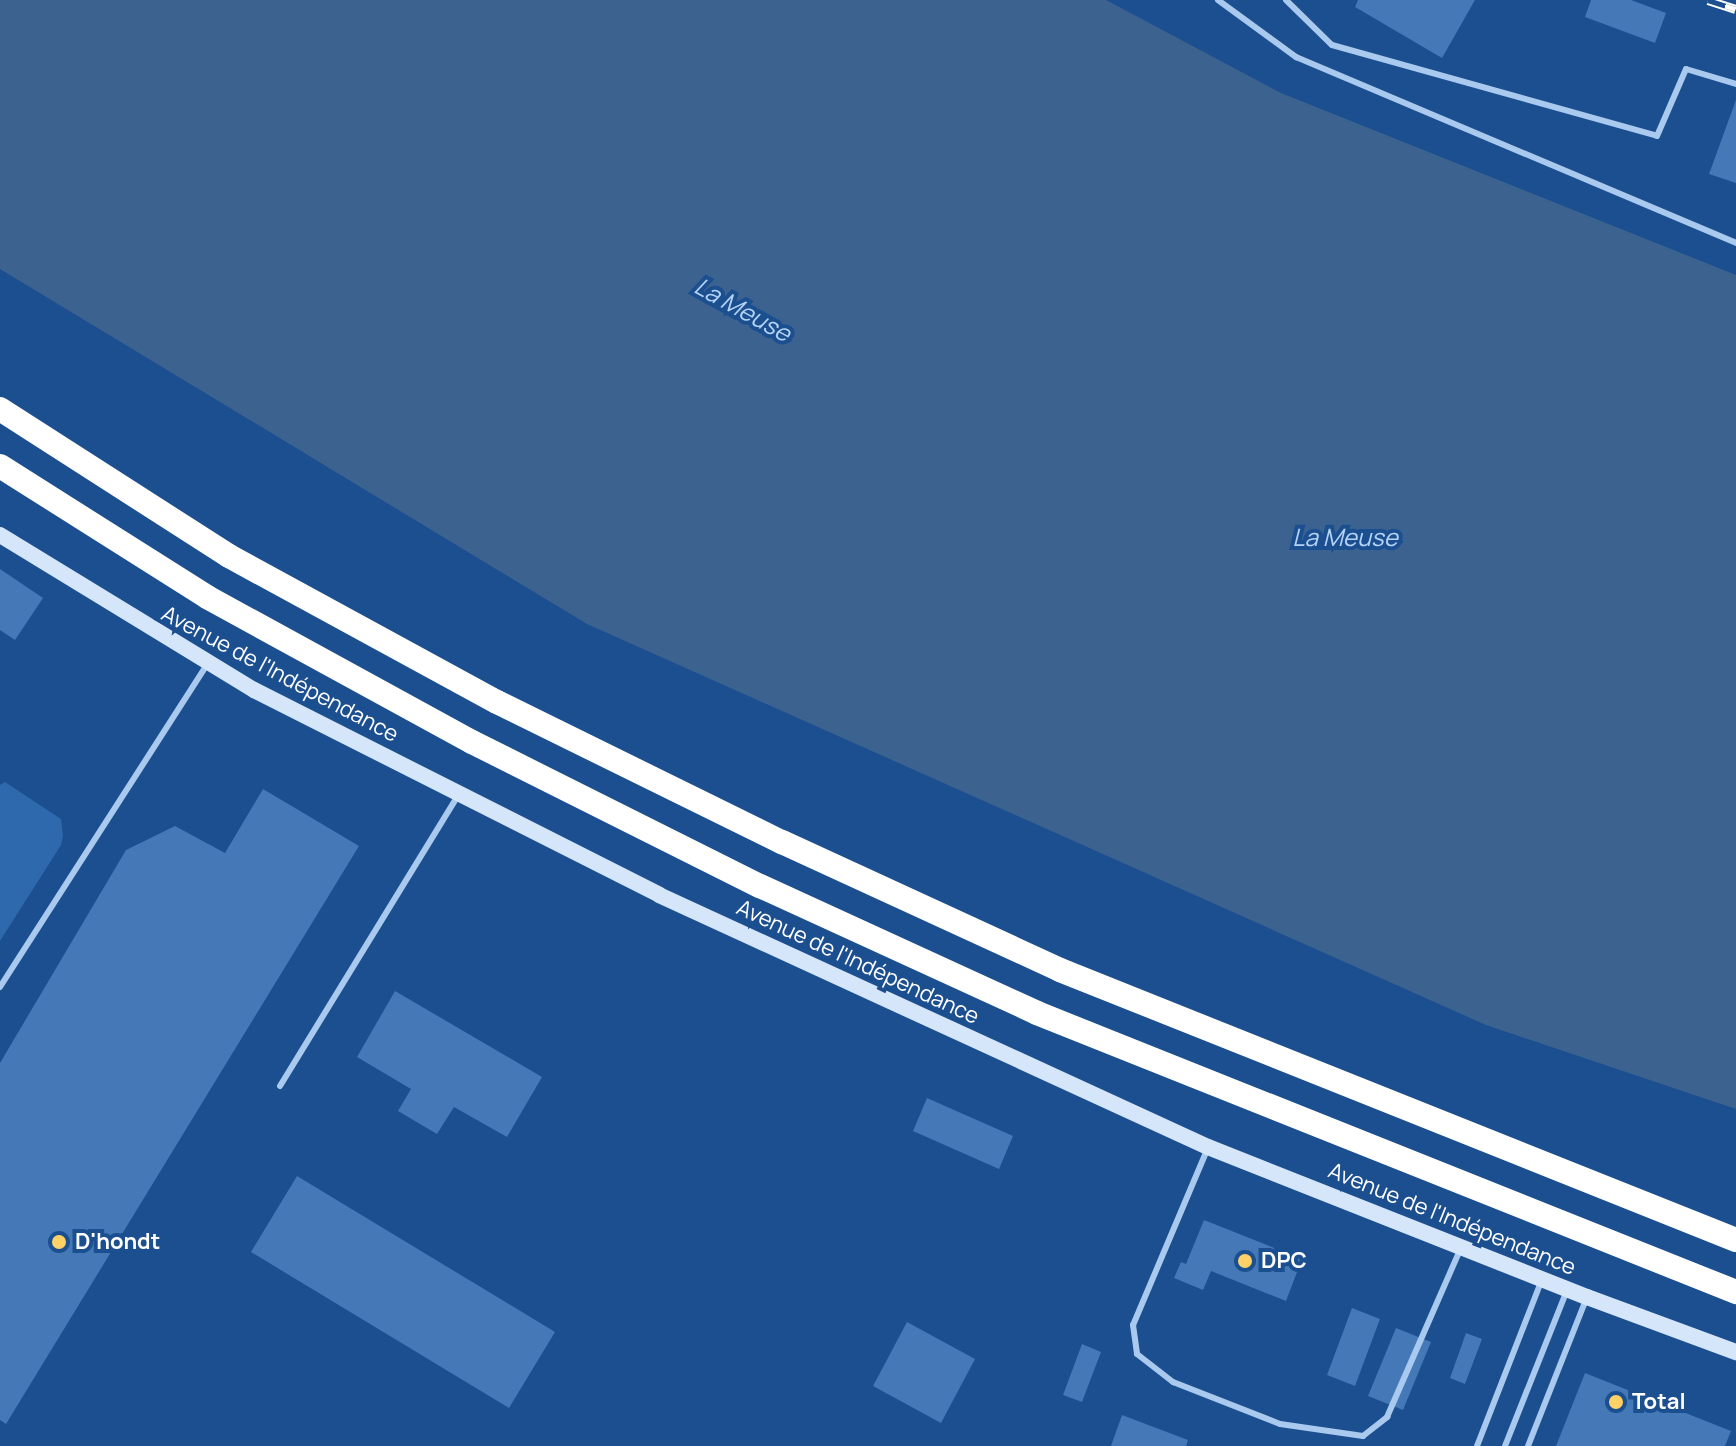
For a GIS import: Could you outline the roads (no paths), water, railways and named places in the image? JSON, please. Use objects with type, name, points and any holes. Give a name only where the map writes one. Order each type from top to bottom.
[{"type":"highway","points":[[0,409],[229,556],[497,702],[782,842],[1060,970],[1736,1240]]},
{"type":"highway","points":[[0,466],[207,597],[472,742],[760,886],[1037,1013],[1736,1292]]},
{"type":"main road","name":"Avenue de l'Indépendance","points":[[0,535],[207,664],[659,895],[1208,1147],[1587,1297],[1736,1352]]},
{"type":"lane","points":[[1218,0],[1296,57],[1736,243]]},
{"type":"lane","points":[[1286,0],[1332,45],[1657,136],[1686,69],[1736,84]]},
{"type":"lane","points":[[0,987],[207,664]]},
{"type":"lane","points":[[280,1086],[459,794]]},
{"type":"lane","points":[[1208,1147],[1133,1325],[1137,1354],[1173,1382],[1266,1419],[1363,1436],[1387,1417],[1462,1246]]},
{"type":"lane","points":[[1477,1446],[1542,1279]]},
{"type":"lane","points":[[1505,1446],[1567,1289]]},
{"type":"lane","points":[[1528,1446],[1587,1297]]},
{"type":"water","name":"La Meuse","points":[[0,0],[1106,0],[1281,93],[1736,275],[1736,1109],[1486,1025],[587,624],[0,269]]},
{"type":"railway","points":[[1708,0],[1736,9]]},
{"type":"place","name":"D'hondt","points":[[59,1242]]},
{"type":"place","name":"DPC","points":[[1245,1261]]},
{"type":"place","name":"Total","points":[[1616,1402]]}]
